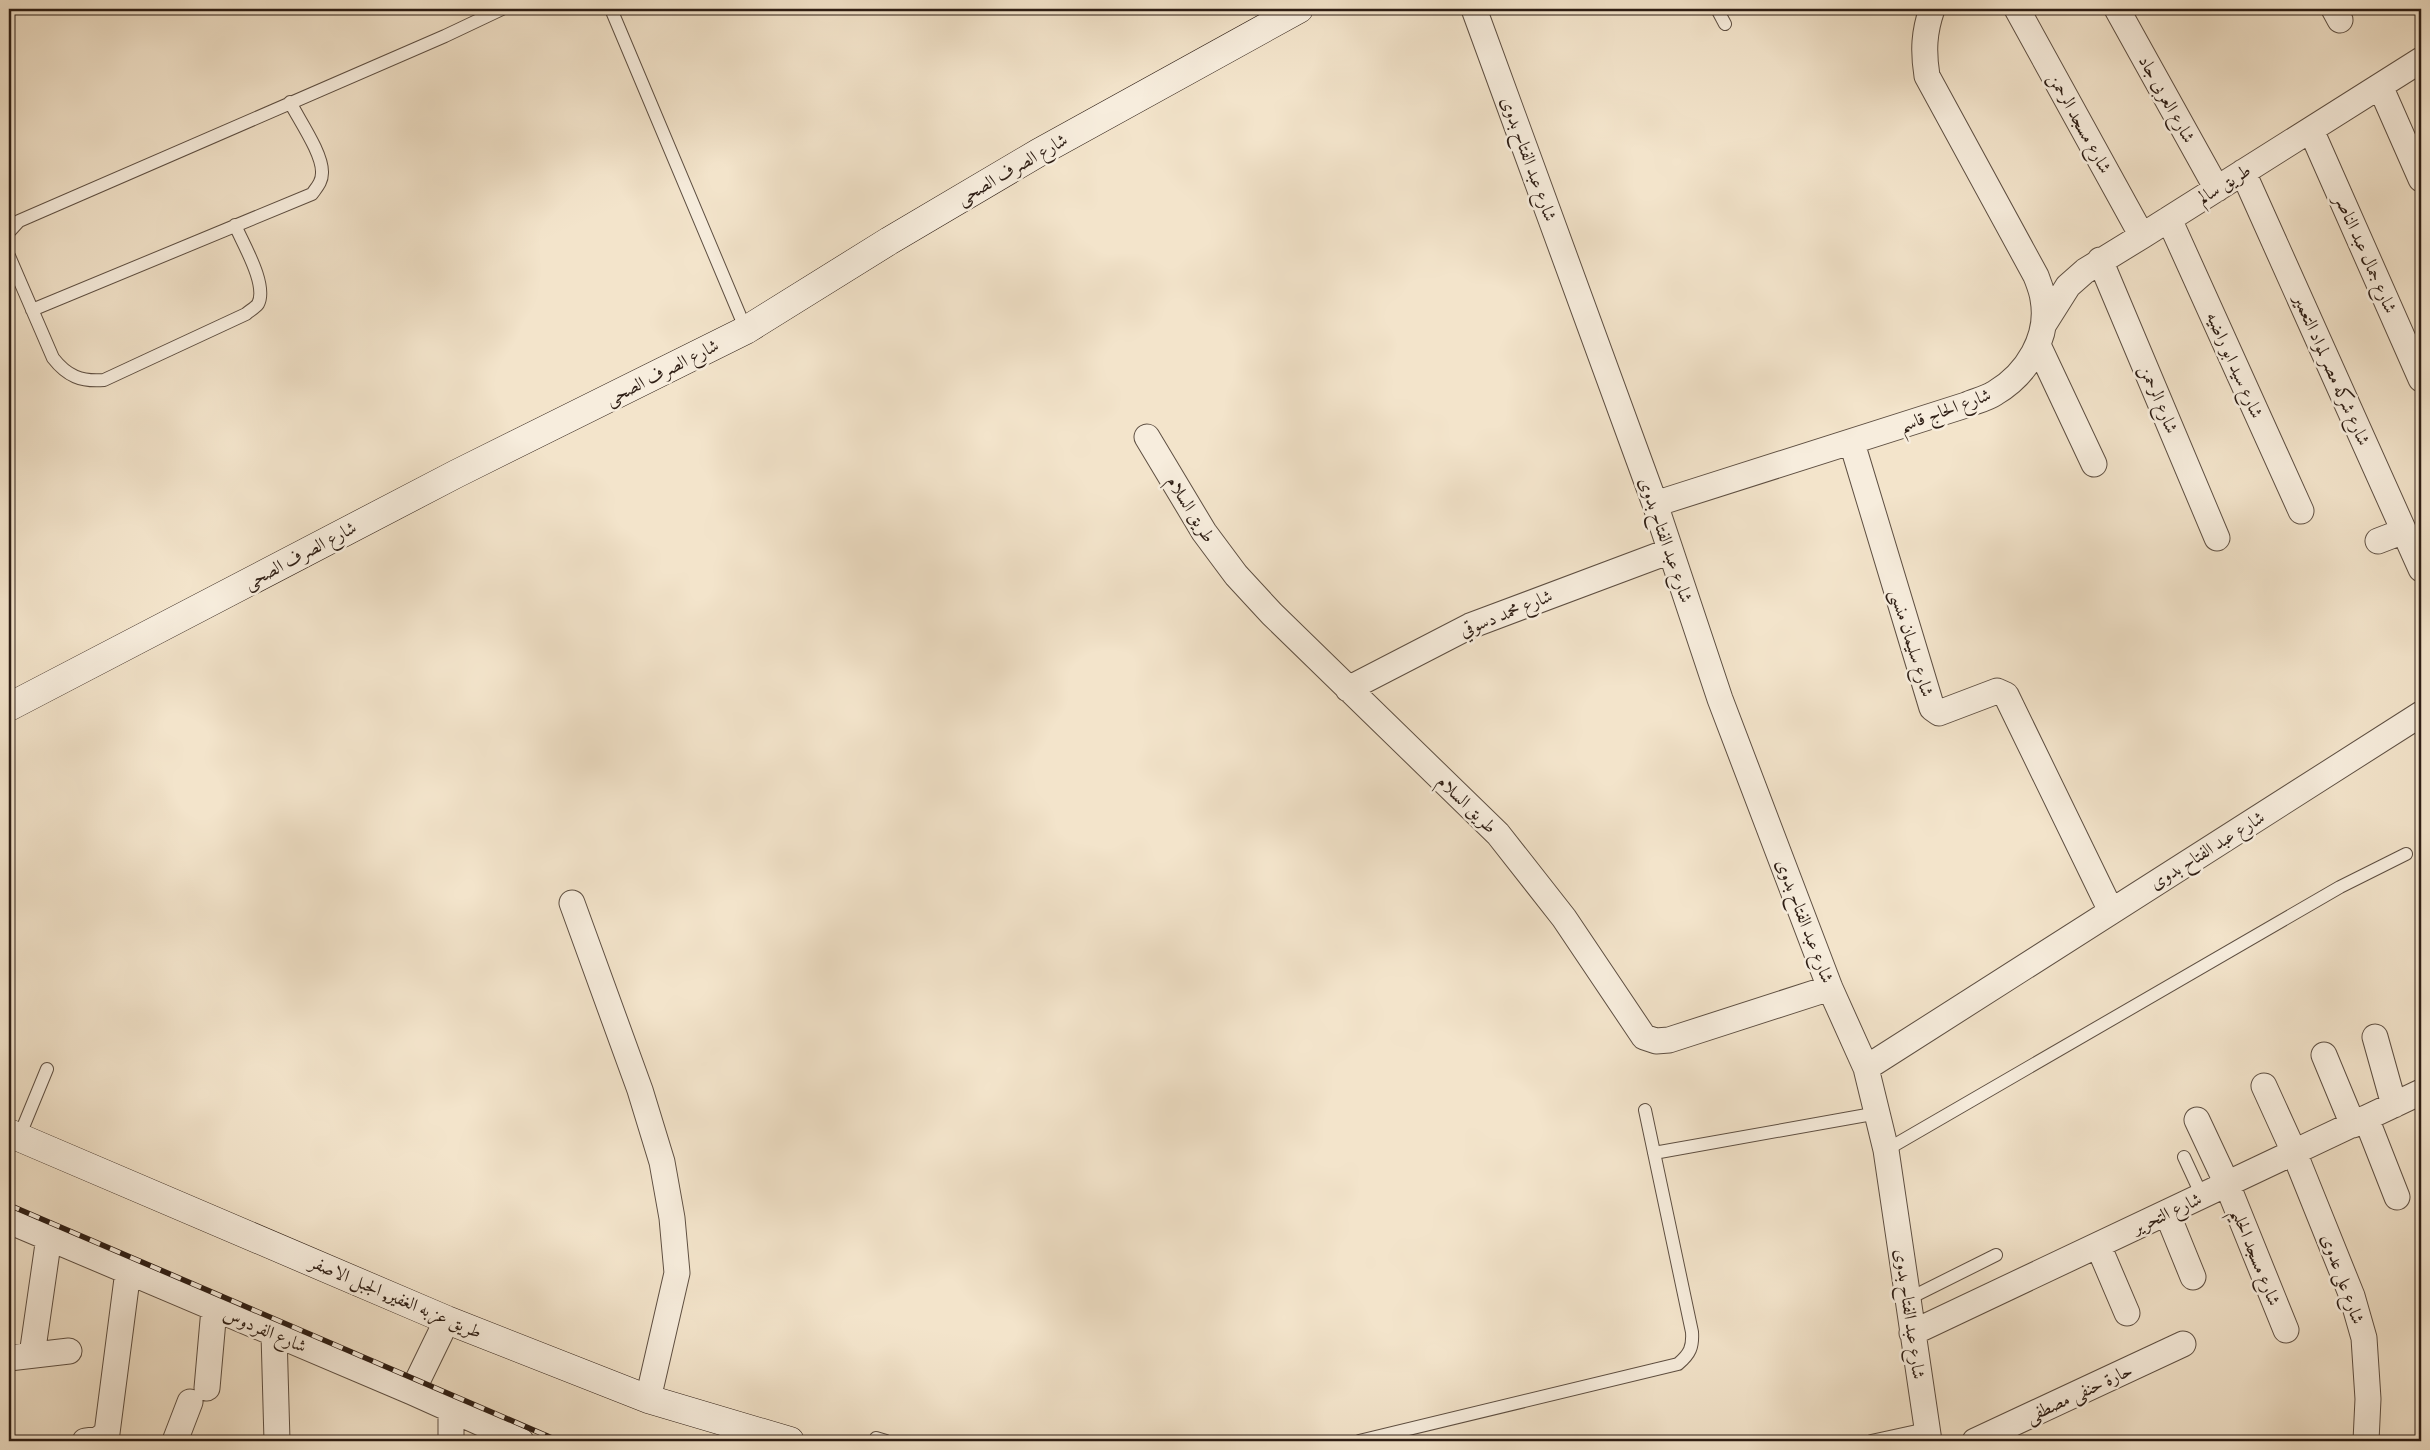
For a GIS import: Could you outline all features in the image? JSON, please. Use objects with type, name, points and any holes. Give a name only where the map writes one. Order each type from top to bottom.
[{"type":"street","name":"شارع الصرف الصحى","points":[[9,707],[456,474],[746,330],[889,241],[1038,152],[1299,9]]},
{"type":"street","name":"شارع عبد الفتاح بدوى","points":[[1474,9],[1655,504],[1720,699],[1830,988],[1866,1068],[1886,1150],[1928,1435]]},
{"type":"street","points":[[1932,9],[1924,38],[1923,53],[1927,76],[2036,276],[2043,299],[2041,335],[2094,464]]},
{"type":"street","name":"شارع مسجد الرحمن","points":[[2017,9],[2142,236]]},
{"type":"street","name":"شارع العربى جاد","points":[[2117,9],[2217,188]]},
{"type":"street","name":"طريق سالم","points":[[2041,335],[2068,286],[2100,260],[2142,236],[2421,60]]},
{"type":"street","points":[[2380,86],[2421,179]]},
{"type":"street","name":"شارع جمال عبد الناصر","points":[[2311,130],[2421,379]]},
{"type":"street","name":"شارع شركه مصر لمواد التعمير","points":[[2243,172],[2421,569]]},
{"type":"street","name":"شارع سيد ابو راضيه","points":[[2169,219],[2301,511]]},
{"type":"street","name":"شارع الرحمن","points":[[2100,260],[2217,538]]},
{"type":"street","name":"شارع الحاج قاسم","points":[[1655,504],[1852,443],[1994,394],[2028,365],[2041,335]]},
{"type":"street","name":"طريق السلام","points":[[1147,437],[1204,532],[1236,575],[1272,614],[1498,834],[1564,918],[1644,1037],[1656,1041],[1669,1040],[1830,988]]},
{"type":"street","name":"شارع سليمان منسى","points":[[1852,443],[1932,708],[1939,713],[1997,691],[2006,695],[2110,912]]},
{"type":"street","points":[[2378,540],[2404,531]]},
{"type":"street","name":"شارع محمد دسوقي","points":[[1348,689],[1470,626],[1670,551]]},
{"type":"street","name":"شارع عبد الفتاح بدوى","points":[[1866,1068],[2421,714]]},
{"type":"street","points":[[572,904],[640,1090],[662,1162],[672,1218],[677,1273],[648,1399]]},
{"type":"street","points":[[2375,1038],[2394,1105]]},
{"type":"street","points":[[2324,1055],[2398,1197]]},
{"type":"street","name":"شارع على عدوى","points":[[2264,1086],[2294,1152],[2352,1296],[2364,1338],[2368,1399],[2366,1441]]},
{"type":"street","name":"شارع التحرير","points":[[1912,1333],[2421,1092]]},
{"type":"street","name":"شارع مسجد الحليم","points":[[2197,1120],[2227,1184],[2286,1330]]},
{"type":"street","name":"طريق عزبه الغفير, الجبل الاصفر","points":[[14,1135],[447,1320],[648,1399],[790,1441]]},
{"type":"street","points":[[2167,1213],[2193,1278]]},
{"type":"street","name":"شارع الفردوس","points":[[9,1221],[412,1392],[521,1441]]},
{"type":"street","points":[[49,1237],[20,1356],[69,1351]]},
{"type":"street","points":[[2098,1245],[2127,1313]]},
{"type":"street","points":[[85,1441],[99,1439],[107,1433],[110,1423],[128,1271]]},
{"type":"street","points":[[175,1441],[199,1395],[214,1309]]},
{"type":"street","points":[[412,1392],[447,1320]]},
{"type":"street","points":[[274,1334],[277,1441]]},
{"type":"street","name":"حارة حنفى مصطفى","points":[[1975,1441],[2182,1344]]},
{"type":"street","points":[[451,1410],[452,1441]]},
{"type":"lane","points":[[9,232],[19,221],[445,36],[502,9]]},
{"type":"lane","points":[[611,9],[746,330]]},
{"type":"lane","points":[[1717,9],[1725,24]]},
{"type":"lane","points":[[32,310],[312,194],[320,184],[322,173],[319,158],[290,102]]},
{"type":"lane","points":[[9,256],[53,358],[62,370],[75,378],[89,381],[104,380],[246,314],[258,304],[261,290],[258,277],[235,225]]},
{"type":"lane","points":[[1886,1150],[2340,887],[2406,854]]},
{"type":"lane","points":[[14,1135],[47,1069]]},
{"type":"lane","points":[[1359,1441],[1672,1366],[1688,1356],[1693,1344],[1692,1332],[1645,1110]]},
{"type":"lane","points":[[1654,1153],[1878,1113]]},
{"type":"lane","points":[[2184,1157],[2202,1196]]},
{"type":"lane","points":[[1908,1299],[1996,1255]]},
{"type":"lane","points":[[1871,1441],[1928,1435]]},
{"type":"railway","points":[[9,1205],[559,1441]]}]
